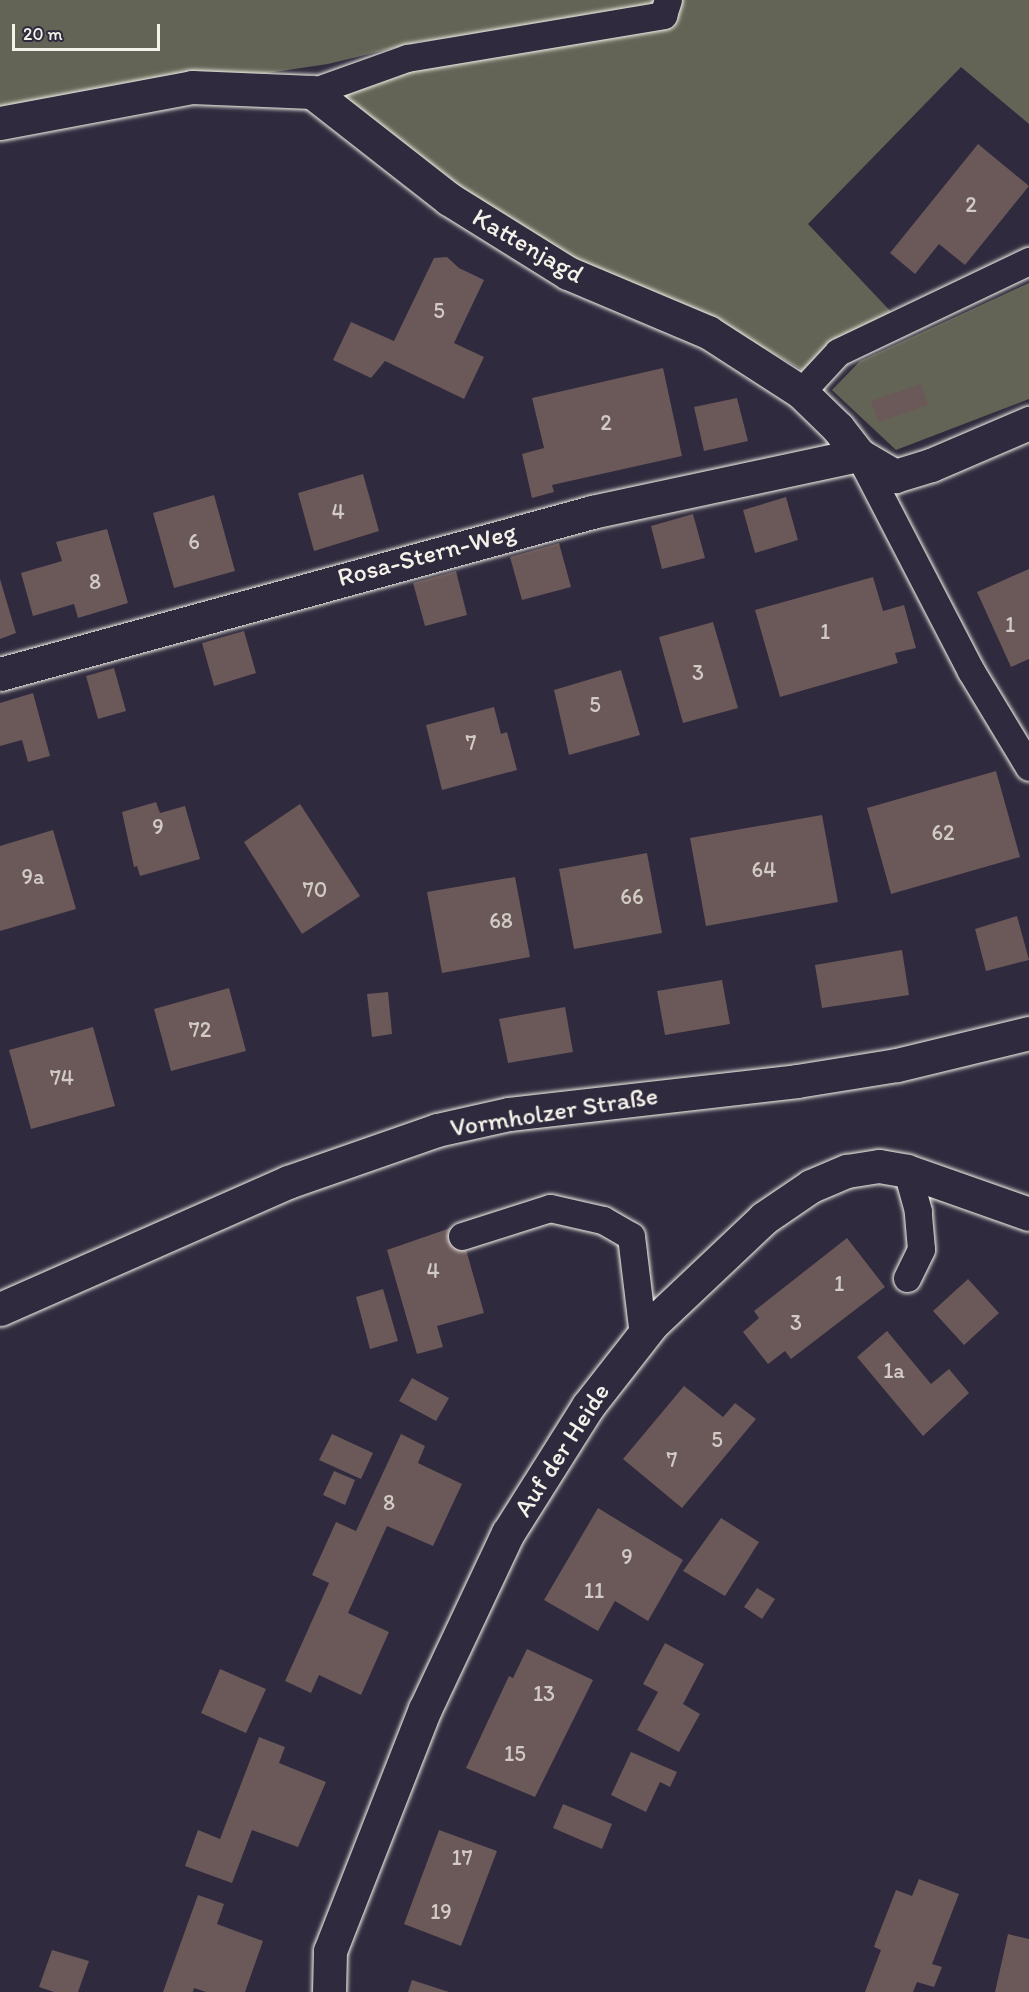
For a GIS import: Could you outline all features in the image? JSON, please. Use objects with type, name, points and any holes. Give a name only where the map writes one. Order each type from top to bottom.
[{"type":"street","points":[[0,123],[192,87],[312,92]]},
{"type":"street","name":"Kattenjagd","points":[[312,92],[449,199],[568,273],[708,332],[801,393],[838,428],[859,455],[895,476],[931,465],[1029,423]]},
{"type":"street","name":"Rosa-Stern-Weg","points":[[0,674],[591,512],[859,455]]},
{"type":"street","name":"Vormholzer Straße","points":[[0,1309],[288,1182],[437,1130],[509,1114],[897,1065],[1029,1033]]},
{"type":"street","name":"Auf der Heide","points":[[328,1992],[330,1951],[425,1709],[508,1533],[588,1406],[643,1335],[764,1218],[811,1186],[847,1171],[879,1166],[908,1171],[1029,1214]]},
{"type":"lane","points":[[312,92],[408,58],[663,15],[668,0]]},
{"type":"lane","points":[[801,393],[838,352],[1029,261]]},
{"type":"lane","points":[[859,455],[971,671],[1029,766]]},
{"type":"lane","points":[[907,1278],[921,1249],[918,1211],[908,1171]]},
{"type":"lane","points":[[462,1236],[550,1208],[603,1220],[631,1236],[643,1335]]},
{"type":"green space","points":[[0,0],[1029,0],[1029,124],[961,67],[808,224],[895,316],[804,371],[711,318],[570,260],[450,186],[340,96],[418,69],[655,31],[651,6],[528,28],[418,42],[328,64],[0,113]]},
{"type":"green space","points":[[1029,283],[1029,399],[896,450],[832,390],[860,361]]},
{"type":"building","points":[[978,144],[1029,186],[965,265],[939,244],[915,274],[890,253]]},
{"type":"building","points":[[447,257],[459,268],[484,280],[454,343],[484,357],[464,399],[385,361],[371,378],[333,360],[351,322],[394,341],[434,258]]},
{"type":"building","points":[[663,368],[682,456],[552,485],[554,492],[532,498],[522,454],[544,448],[532,398]]},
{"type":"building","points":[[921,384],[928,405],[879,422],[871,401]]},
{"type":"building","points":[[737,398],[748,441],[704,451],[694,407]]},
{"type":"building","points":[[363,474],[379,531],[314,551],[298,493]]},
{"type":"building","points":[[214,495],[235,571],[174,588],[153,513]]},
{"type":"building","points":[[786,497],[798,540],[755,553],[743,510]]},
{"type":"building","points":[[693,514],[705,558],[662,569],[651,526]]},
{"type":"building","points":[[107,529],[128,603],[78,618],[74,604],[33,616],[21,573],[62,561],[56,542]]},
{"type":"building","points":[[559,543],[571,587],[522,600],[510,557]]},
{"type":"building","points":[[1029,569],[1029,659],[1011,667],[977,592]]},
{"type":"building","points":[[456,571],[467,615],[425,626],[413,583]]},
{"type":"building","points":[[873,577],[883,611],[904,605],[916,648],[895,653],[898,663],[780,697],[755,610]]},
{"type":"building","points":[[0,579],[16,633],[0,639]]},
{"type":"building","points":[[713,622],[738,708],[683,723],[659,637]]},
{"type":"building","points":[[244,631],[256,673],[214,686],[202,643]]},
{"type":"building","points":[[114,668],[126,711],[98,719],[86,676]]},
{"type":"building","points":[[621,670],[640,735],[569,755],[554,690]]},
{"type":"building","points":[[33,693],[50,756],[28,762],[22,740],[0,746],[0,703]]},
{"type":"building","points":[[494,707],[501,734],[507,732],[517,770],[442,790],[426,725]]},
{"type":"building","points":[[996,771],[1020,857],[891,894],[867,808]]},
{"type":"building","points":[[156,802],[160,813],[185,806],[200,859],[140,876],[137,866],[134,867],[122,812]]},
{"type":"building","points":[[300,804],[360,896],[302,934],[244,842]]},
{"type":"building","points":[[822,815],[838,902],[706,926],[690,838]]},
{"type":"building","points":[[53,830],[76,909],[0,931],[0,846]]},
{"type":"building","points":[[647,853],[662,933],[574,949],[559,869]]},
{"type":"building","points":[[515,877],[530,957],[442,973],[427,892]]},
{"type":"building","points":[[1017,916],[1029,960],[986,971],[975,929]]},
{"type":"building","points":[[902,950],[909,995],[822,1008],[815,965]]},
{"type":"building","points":[[722,980],[730,1024],[665,1035],[657,991]]},
{"type":"building","points":[[229,988],[246,1051],[171,1071],[154,1009]]},
{"type":"building","points":[[388,992],[392,1034],[372,1037],[367,994]]},
{"type":"building","points":[[565,1007],[573,1052],[508,1063],[499,1019]]},
{"type":"building","points":[[93,1027],[115,1106],[31,1129],[9,1050]]},
{"type":"building","points":[[459,1225],[484,1313],[437,1326],[443,1347],[417,1354],[387,1250]]},
{"type":"building","points":[[847,1238],[885,1287],[791,1359],[785,1351],[768,1364],[743,1332],[759,1318],[754,1311]]},
{"type":"building","points":[[968,1279],[999,1313],[964,1345],[933,1311]]},
{"type":"building","points":[[383,1289],[398,1341],[370,1349],[356,1297]]},
{"type":"building","points":[[887,1331],[931,1384],[949,1369],[969,1393],[923,1436],[857,1357]]},
{"type":"building","points":[[412,1378],[449,1398],[436,1421],[399,1401]]},
{"type":"building","points":[[684,1386],[723,1417],[735,1403],[756,1419],[682,1508],[623,1459]]},
{"type":"building","points":[[332,1434],[373,1453],[361,1479],[319,1460]]},
{"type":"building","points":[[401,1434],[425,1446],[418,1463],[462,1484],[433,1546],[387,1526],[348,1613],[389,1632],[361,1695],[319,1675],[311,1693],[285,1681],[329,1583],[312,1575],[336,1522],[356,1531]]},
{"type":"building","points":[[334,1471],[355,1480],[345,1505],[323,1495]]},
{"type":"building","points":[[598,1508],[683,1560],[648,1621],[615,1601],[598,1631],[544,1600]]},
{"type":"building","points":[[721,1518],[759,1542],[725,1596],[683,1571]]},
{"type":"building","points":[[757,1588],[775,1599],[762,1619],[744,1607]]},
{"type":"building","points":[[665,1643],[704,1664],[683,1704],[700,1714],[679,1752],[637,1730],[658,1692],[643,1684]]},
{"type":"building","points":[[527,1649],[593,1680],[535,1797],[466,1768],[509,1676],[513,1678]]},
{"type":"building","points":[[220,1669],[266,1689],[246,1733],[201,1713]]},
{"type":"building","points":[[259,1737],[285,1747],[279,1763],[326,1782],[298,1847],[252,1830],[232,1883],[185,1866],[198,1830],[220,1839]]},
{"type":"building","points":[[631,1752],[677,1772],[670,1787],[660,1782],[646,1812],[611,1795]]},
{"type":"building","points":[[563,1804],[612,1824],[602,1849],[553,1828]]},
{"type":"building","points":[[439,1830],[497,1851],[461,1946],[404,1924]]},
{"type":"building","points":[[919,1879],[959,1894],[932,1964],[942,1967],[934,1987],[917,1982],[913,1992],[865,1992],[881,1950],[874,1947],[896,1890],[912,1896]]},
{"type":"building","points":[[198,1895],[224,1904],[217,1924],[263,1941],[245,1992],[206,1992],[194,1988],[193,1992],[163,1992]]},
{"type":"building","points":[[1008,1934],[1029,1939],[1029,1992],[995,1992]]},
{"type":"building","points":[[52,1950],[89,1961],[78,1992],[54,1992],[39,1987]]},
{"type":"building","points":[[412,1980],[449,1992],[408,1992]]}]
